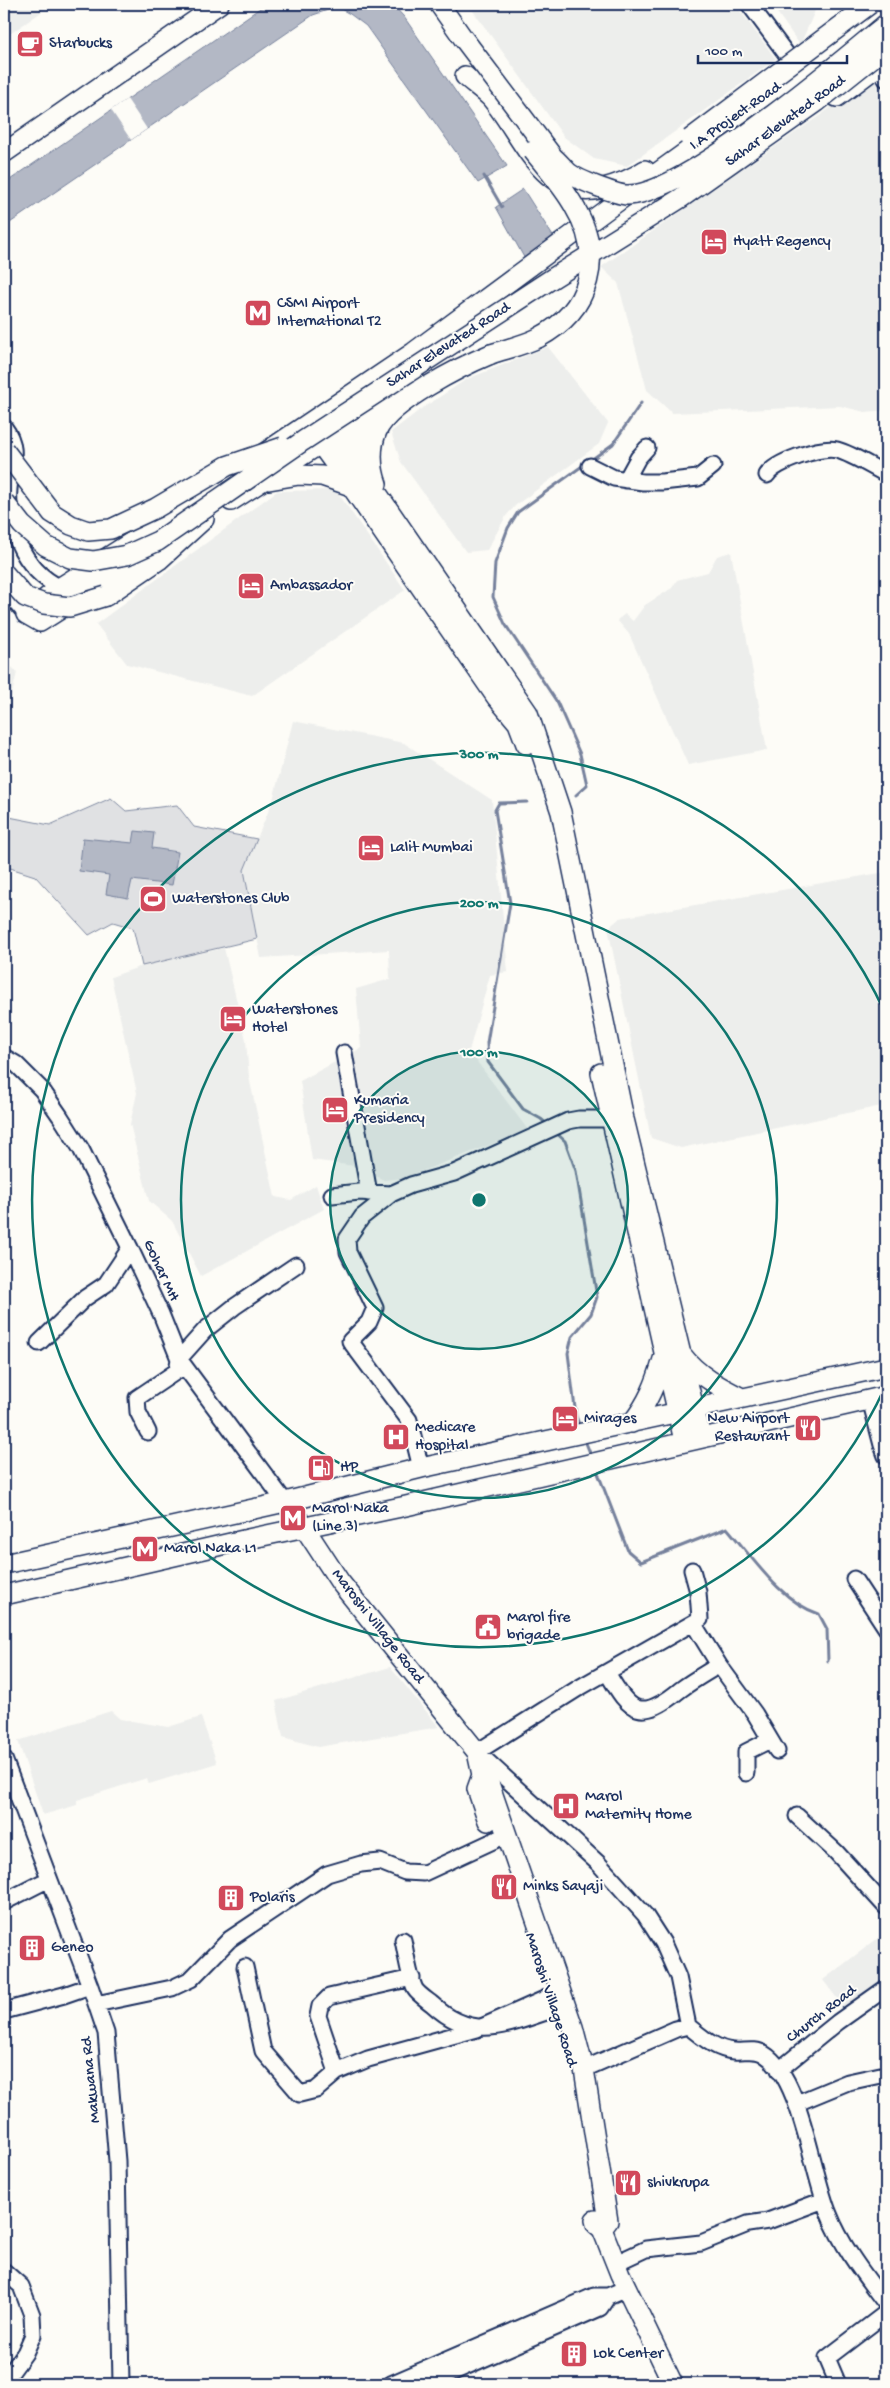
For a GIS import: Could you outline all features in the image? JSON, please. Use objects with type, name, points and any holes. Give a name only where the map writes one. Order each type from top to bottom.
[{"type":"main road","points":[[4,152],[219,4]]},
{"type":"main road","name":"Sahar Elevated Road","points":[[439,4],[553,157],[570,174],[624,195],[643,193],[708,161],[816,82],[886,24]]},
{"type":"main road","points":[[465,76],[491,98],[545,172],[569,189],[586,192],[616,185],[638,175],[690,139],[870,4]]},
{"type":"main road","name":"I A Project Road","points":[[310,437],[323,414],[414,352],[610,207],[886,8]]},
{"type":"main road","points":[[382,499],[371,465],[376,432],[386,418],[421,391],[467,364],[537,338],[568,316],[581,300],[591,272],[587,238],[575,206],[474,72],[463,38]]},
{"type":"main road","name":"Sahar Elevated Road","points":[[4,502],[22,525],[46,546],[70,558],[93,561],[127,555],[158,541],[310,437],[553,278],[681,198],[817,102],[886,47]]},
{"type":"main road","points":[[4,450],[52,513],[71,525],[88,531],[112,528],[156,508],[227,466],[310,437],[336,433],[568,272],[642,234],[822,107],[884,68]]},
{"type":"main road","points":[[360,467],[357,440],[359,426],[368,411]]},
{"type":"main road","points":[[323,414],[528,713],[561,812],[617,1119]]},
{"type":"main road","points":[[33,618],[82,595],[204,519],[263,480],[310,437]]},
{"type":"main road","points":[[310,437],[351,486],[497,698],[518,723],[540,782],[548,813],[673,1356],[695,1408],[693,1439]]},
{"type":"main road","points":[[33,618],[56,590],[149,531],[310,437]]},
{"type":"main road","points":[[263,480],[300,475],[322,476],[351,486]]},
{"type":"main road","points":[[4,573],[25,597],[44,604],[70,607],[106,596],[160,560],[204,519]]},
{"type":"main road","points":[[673,1356],[688,1363],[719,1386],[742,1398]]},
{"type":"main road","points":[[673,1356],[676,1413],[693,1439]]},
{"type":"main road","points":[[632,1422],[644,1408],[655,1385],[673,1356]]},
{"type":"main road","points":[[4,1564],[285,1502],[422,1468],[886,1367]]},
{"type":"main road","points":[[4,1595],[878,1398]]},
{"type":"main road","points":[[382,1479],[388,1509]]},
{"type":"main road","name":"Maroshi Village Road","points":[[285,1502],[340,1582],[478,1752],[482,1775],[489,1783],[501,1838],[584,2069],[608,2221],[602,2229]]},
{"type":"main road","name":"Maroshi Village Road","points":[[558,2001],[574,2073],[596,2224],[602,2229],[627,2288],[673,2384]]},
{"type":"street","points":[[749,4],[822,107]]},
{"type":"street","points":[[4,427],[14,442],[9,490],[9,521],[29,564],[56,590]]},
{"type":"street","points":[[626,480],[634,464],[647,448]]},
{"type":"street","points":[[767,475],[772,468],[813,452],[837,450],[886,474]]},
{"type":"street","points":[[590,466],[614,478],[682,482],[698,478],[713,466]]},
{"type":"street","points":[[4,587],[56,590],[82,595]]},
{"type":"street","points":[[4,587],[33,618]]},
{"type":"street","points":[[344,1053],[369,1193]]},
{"type":"street","name":"Gohar MH","points":[[4,1058],[16,1064],[42,1090],[81,1149],[161,1314],[178,1359],[285,1502]]},
{"type":"street","points":[[422,1468],[409,1420],[350,1340],[369,1322],[375,1308],[348,1252],[347,1239],[362,1217],[391,1194],[411,1185],[454,1173],[568,1122],[579,1119],[617,1119]]},
{"type":"street","points":[[332,1195],[391,1194]]},
{"type":"street","points":[[39,1343],[85,1298],[106,1284],[130,1248]]},
{"type":"street","points":[[148,1432],[138,1412],[136,1398],[177,1371],[178,1359],[205,1330],[234,1307],[296,1265]]},
{"type":"street","points":[[878,1398],[882,1445],[886,1456]]},
{"type":"street","points":[[692,1570],[698,1592],[700,1619],[577,1689],[478,1752],[598,1863],[644,1915],[663,1943],[678,1977],[688,2026],[714,2046],[734,2051],[751,2050],[764,2053],[779,2070],[797,2103],[824,2200],[840,2236],[886,2304]]},
{"type":"street","points":[[854,1579],[886,1628]]},
{"type":"street","points":[[693,1623],[719,1666],[755,1714],[773,1746],[746,1752],[746,1773]]},
{"type":"street","points":[[608,1672],[617,1690],[627,1702],[635,1708],[649,1709],[661,1706],[684,1688],[719,1666]]},
{"type":"street","name":"Makwana Rd","points":[[4,1759],[106,2033],[117,2161],[121,2384]]},
{"type":"street","points":[[798,1816],[836,1852],[886,1908]]},
{"type":"street","points":[[96,2004],[172,1988],[191,1979],[230,1939],[313,1881],[327,1874],[361,1864],[380,1862],[405,1872],[424,1873],[501,1838]]},
{"type":"street","points":[[4,1902],[49,1879]]},
{"type":"street","points":[[403,1940],[415,1989],[442,2014],[477,2029]]},
{"type":"street","points":[[245,1967],[263,2051],[300,2094],[316,2090],[337,2072],[368,2060],[477,2029],[558,2001]]},
{"type":"street","points":[[337,2072],[318,2016],[320,2006],[329,1997],[412,1978]]},
{"type":"street","points":[[4,2011],[90,1986]]},
{"type":"street","name":"Church Road","points":[[779,2070],[838,2022],[886,1988]]},
{"type":"street","points":[[584,2069],[676,2029],[688,2026]]},
{"type":"street","points":[[797,2103],[848,2082],[886,2075]]},
{"type":"street","points":[[616,2263],[646,2249],[701,2243],[748,2224],[768,2221],[824,2200]]},
{"type":"street","points":[[4,2271],[21,2286],[32,2315],[33,2334],[25,2353],[4,2382]]},
{"type":"street","points":[[391,2384],[594,2296],[608,2296],[627,2288]]},
{"type":"street","points":[[426,2384],[600,2308],[608,2296]]},
{"type":"street","points":[[838,2384],[827,2358],[886,2313]]},
{"type":"shaded area","points":[[4,4],[53,4],[4,38]]},
{"type":"shaded area","points":[[266,4],[392,4],[404,17],[507,166],[478,183],[366,26],[337,7],[313,15],[4,227],[4,184]]},
{"type":"shaded area","points":[[468,4],[735,4],[776,59],[627,166],[594,159],[564,137]]},
{"type":"shaded area","points":[[771,4],[818,4],[800,45]]},
{"type":"shaded area","points":[[886,65],[886,410],[865,412],[840,406],[672,413],[647,390],[618,283],[601,267],[822,114]]},
{"type":"shaded area","points":[[523,189],[556,241],[526,261],[496,207]]},
{"type":"shaded area","points":[[548,347],[608,423],[599,444],[516,505],[506,516],[487,550],[466,552],[401,462],[391,432],[421,409],[467,379]]},
{"type":"shaded area","points":[[336,490],[405,590],[252,696],[127,664],[96,624],[277,491]]},
{"type":"shaded area","points":[[731,552],[767,750],[688,765],[629,634],[617,620],[625,614],[633,621],[645,605],[672,588],[677,580],[708,572],[717,556]]},
{"type":"shaded area","points":[[4,660],[17,672],[4,729]]},
{"type":"shaded area","points":[[293,721],[404,743],[492,800],[508,972],[490,975],[469,1051],[528,1130],[404,1178],[384,1180],[355,1166],[312,1160],[300,1081],[361,1048],[356,989],[390,979],[389,950],[261,958],[244,870],[273,800]]},
{"type":"shaded area","name":"Waterstones Club","points":[[111,798],[126,811],[177,805],[194,827],[257,839],[244,870],[257,939],[142,966],[133,928],[113,922],[89,935],[35,876],[4,866],[4,816],[50,825]]},
{"type":"shaded area","name":"Waterstones Club","points":[[135,831],[154,833],[152,848],[178,852],[172,885],[132,880],[128,898],[106,894],[109,875],[79,871],[83,838],[133,843]]},
{"type":"shaded area","points":[[886,872],[886,1105],[681,1148],[651,1138],[608,928],[620,918]]},
{"type":"shaded area","points":[[224,948],[246,1040],[249,1077],[275,1197],[291,1200],[316,1185],[324,1209],[201,1276],[172,1221],[149,1201],[130,1124],[137,1093],[111,977],[142,966]]},
{"type":"shaded area","points":[[390,1667],[439,1727],[318,1747],[283,1737],[276,1701]]},
{"type":"shaded area","points":[[111,1711],[120,1719],[168,1727],[201,1717],[217,1763],[149,1784],[147,1778],[77,1800],[77,1805],[43,1815],[18,1741]]},
{"type":"shaded area","points":[[886,1932],[886,1985],[848,2013],[823,1980]]},
{"type":"pier","points":[[127,99],[147,129],[131,140],[111,110]]},
{"type":"waterway","points":[[484,176],[502,207]]},
{"type":"waterway","points":[[591,460],[613,444],[641,403]]},
{"type":"waterway","points":[[576,795],[587,785],[580,754],[557,702],[505,624],[493,597],[495,563],[508,528],[518,512],[585,464]]},
{"type":"waterway","points":[[527,802],[499,803],[495,810],[510,903],[487,1043],[488,1062],[523,1109],[548,1125]]},
{"type":"waterway","points":[[554,1131],[565,1141],[576,1171],[597,1297],[591,1314],[572,1337],[568,1353],[576,1416],[580,1427]]},
{"type":"waterway","points":[[584,1438],[592,1458]]},
{"type":"waterway","points":[[596,1468],[628,1551],[641,1562],[727,1528],[768,1578],[792,1600],[819,1614],[827,1629],[828,1661]]},
{"type":"place","name":"Starbucks","points":[[30,44]]},
{"type":"place","name":"Hyatt Regency","points":[[714,242]]},
{"type":"place","name":"CSMI Airport International T2","points":[[258,313]]},
{"type":"place","name":"Ambassador","points":[[251,586]]},
{"type":"place","name":"Lalit Mumbai","points":[[371,848]]},
{"type":"place","name":"Waterstones Club","points":[[153,899]]},
{"type":"place","name":"Waterstones Hotel","points":[[233,1019]]},
{"type":"place","name":"Kumaria Presidency","points":[[335,1110]]},
{"type":"place","name":"Mirages","points":[[565,1419]]},
{"type":"place","name":"New Airport Restaurant","points":[[808,1428]]},
{"type":"place","name":"Medicare Hospital","points":[[396,1437]]},
{"type":"place","name":"HP","points":[[321,1468]]},
{"type":"place","name":"Marol Naka (Line 3)","points":[[293,1518]]},
{"type":"place","name":"Marol Naka L1","points":[[145,1549]]},
{"type":"place","name":"Marol fire brigade","points":[[488,1627]]},
{"type":"place","name":"Marol Maternity Home","points":[[566,1806]]},
{"type":"place","name":"Minks Sayaji","points":[[504,1887]]},
{"type":"place","name":"Polaris","points":[[231,1898]]},
{"type":"place","name":"Geneo","points":[[32,1948]]},
{"type":"place","name":"shivkrupa","points":[[628,2183]]},
{"type":"place","name":"Lok Center","points":[[574,2354]]}]
